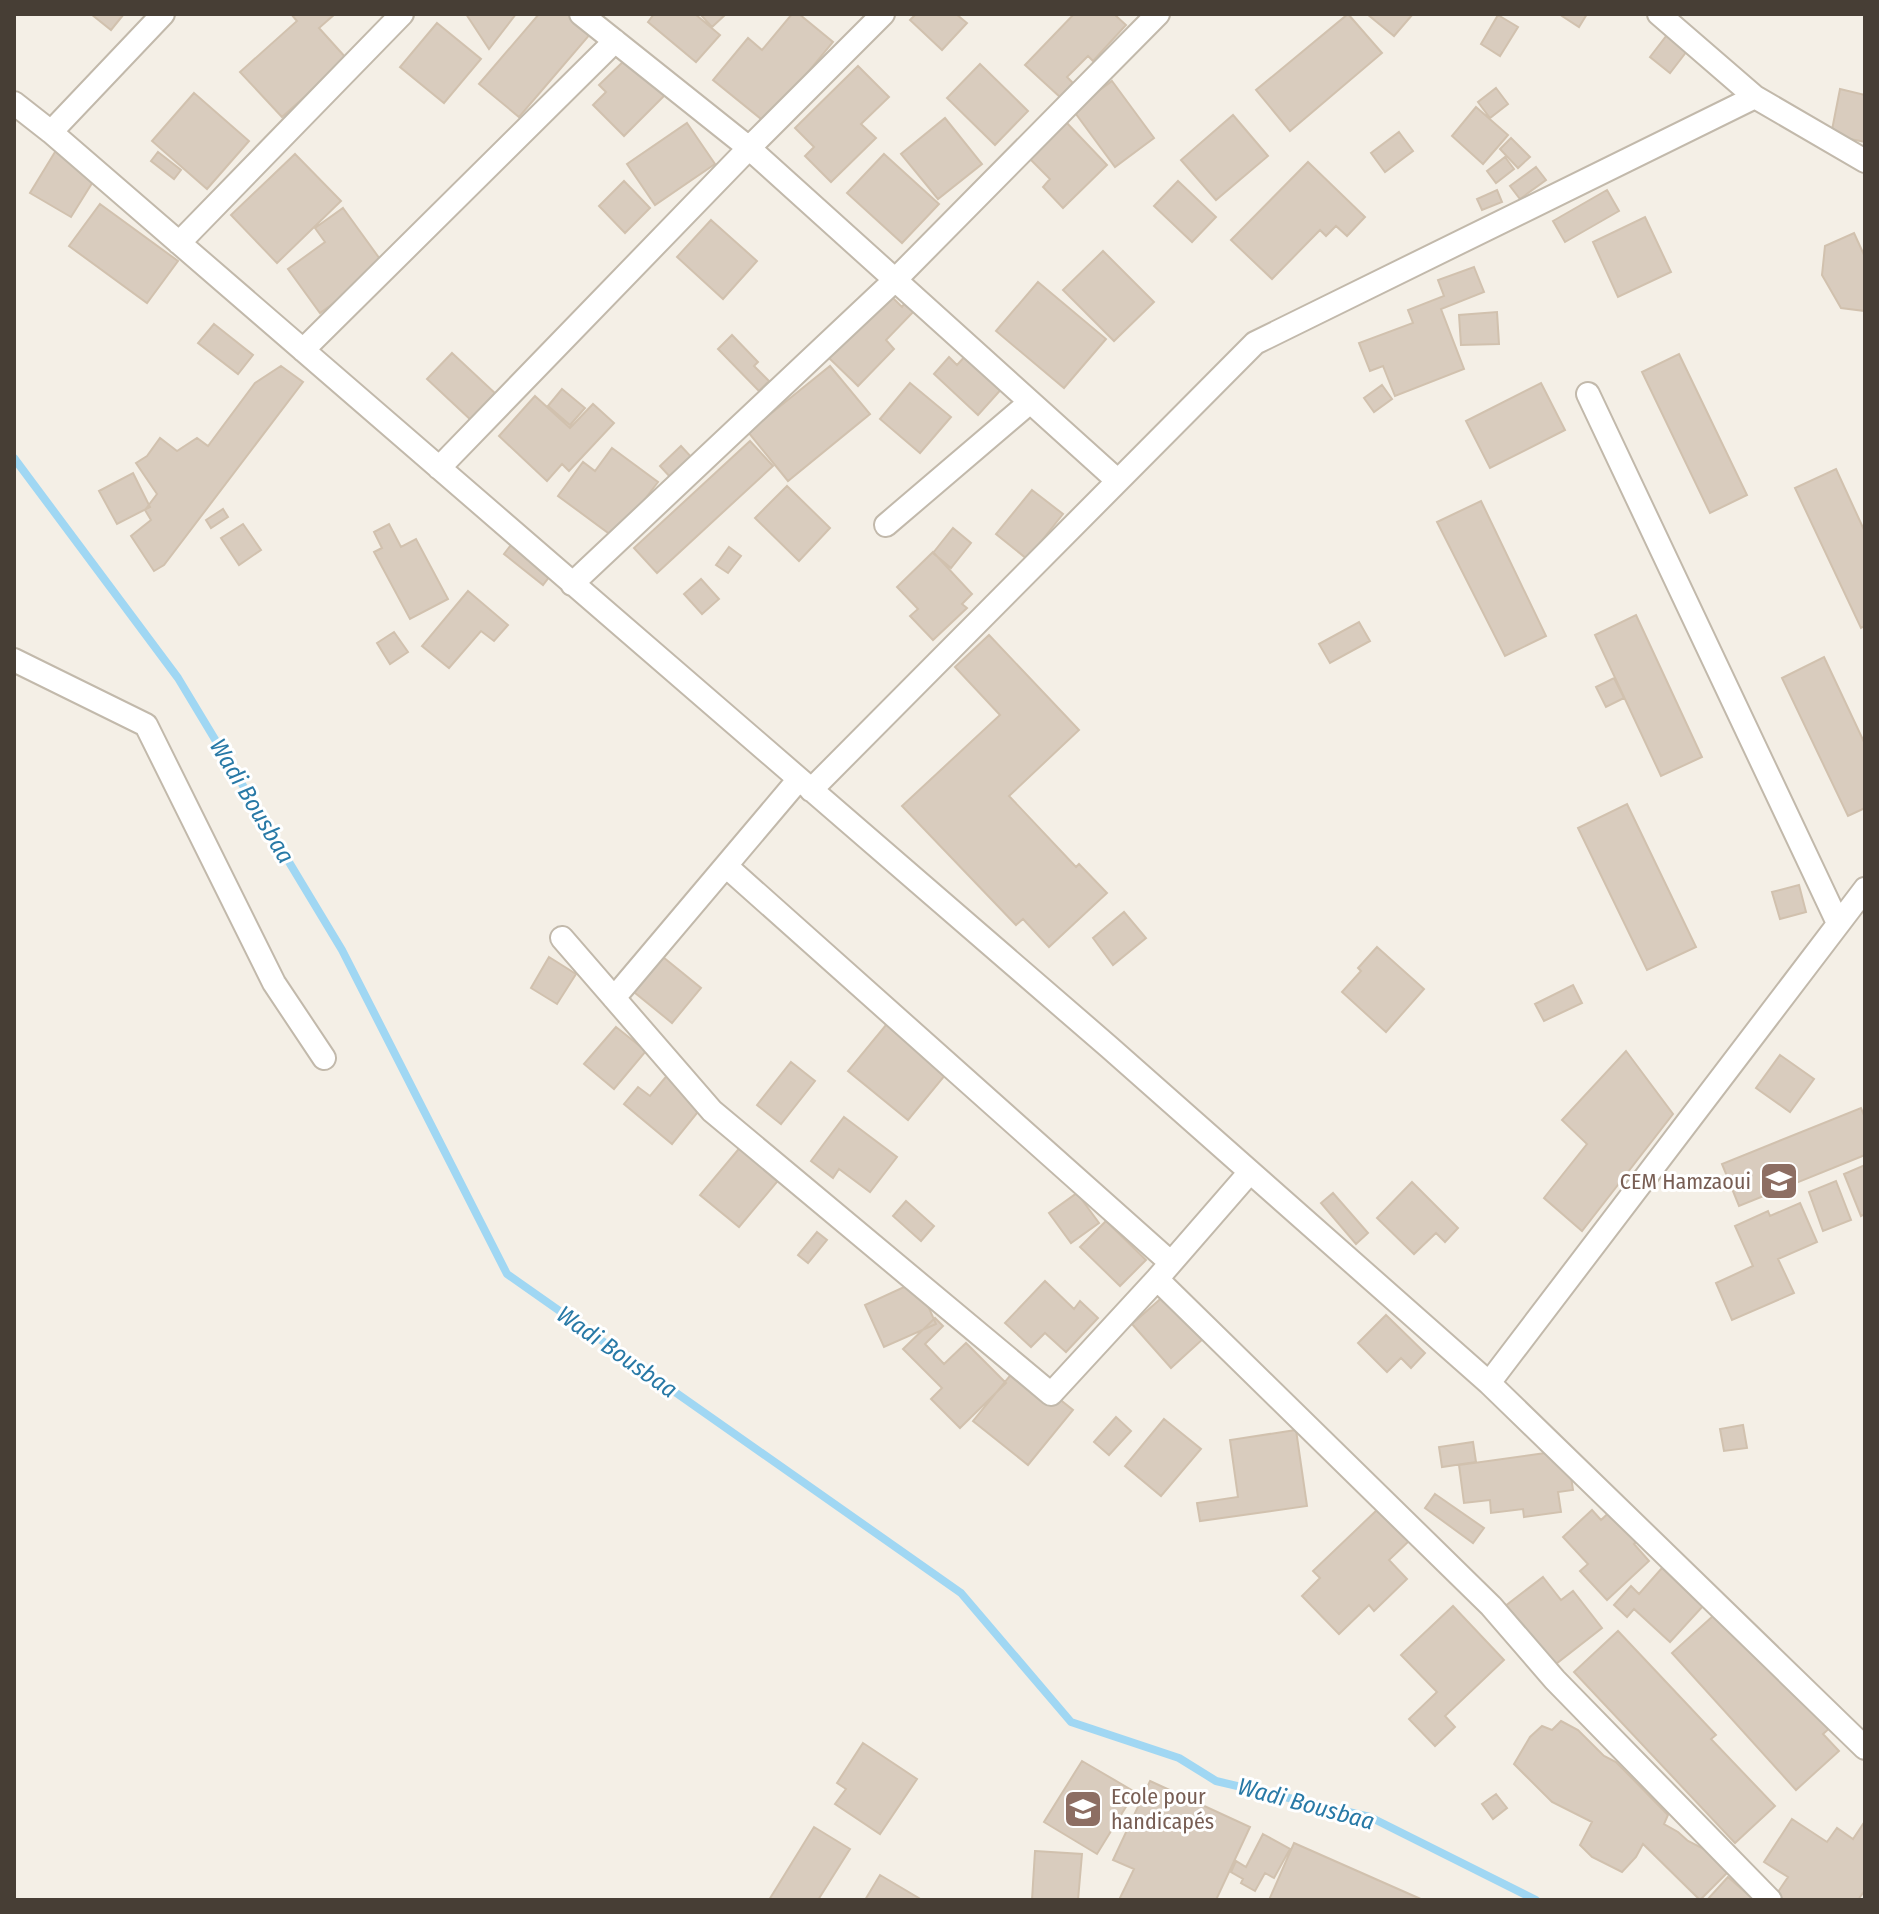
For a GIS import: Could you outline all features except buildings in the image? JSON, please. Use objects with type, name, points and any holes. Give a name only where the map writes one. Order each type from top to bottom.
[{"type":"street","points":[[51,132],[163,14]]},
{"type":"street","points":[[179,243],[402,14]]},
{"type":"street","points":[[581,14],[749,148],[1118,481]]},
{"type":"street","points":[[439,468],[883,14]]},
{"type":"street","points":[[572,584],[896,279],[1158,14]]},
{"type":"street","points":[[1659,14],[1755,97],[1865,161]]},
{"type":"street","points":[[303,350],[615,41]]},
{"type":"street","points":[[614,998],[726,866],[805,784],[1118,481],[1255,343],[1269,333],[1755,97]]},
{"type":"street","points":[[14,103],[805,784],[1489,1383],[1865,1748]]},
{"type":"street","points":[[1588,394],[1838,923]]},
{"type":"street","points":[[886,525],[1029,403]]},
{"type":"street","points":[[14,660],[146,725],[274,983],[324,1058]]},
{"type":"street","points":[[726,866],[1164,1270],[1491,1606],[1555,1680],[1770,1900]]},
{"type":"street","points":[[1489,1383],[1865,889]]},
{"type":"street","points":[[562,938],[712,1111],[1051,1394],[1250,1172]]},
{"type":"waterway","name":"Wadi Bousbaa","points":[[14,458],[178,678],[342,950],[507,1274],[961,1593],[1071,1722],[1179,1758],[1216,1781],[1370,1817],[1536,1900]]},
{"type":"place","name":"CEM Hamzaoui","points":[[1779,1181]]},
{"type":"place","name":"Ecole pour handicapés","points":[[1083,1809]]}]
